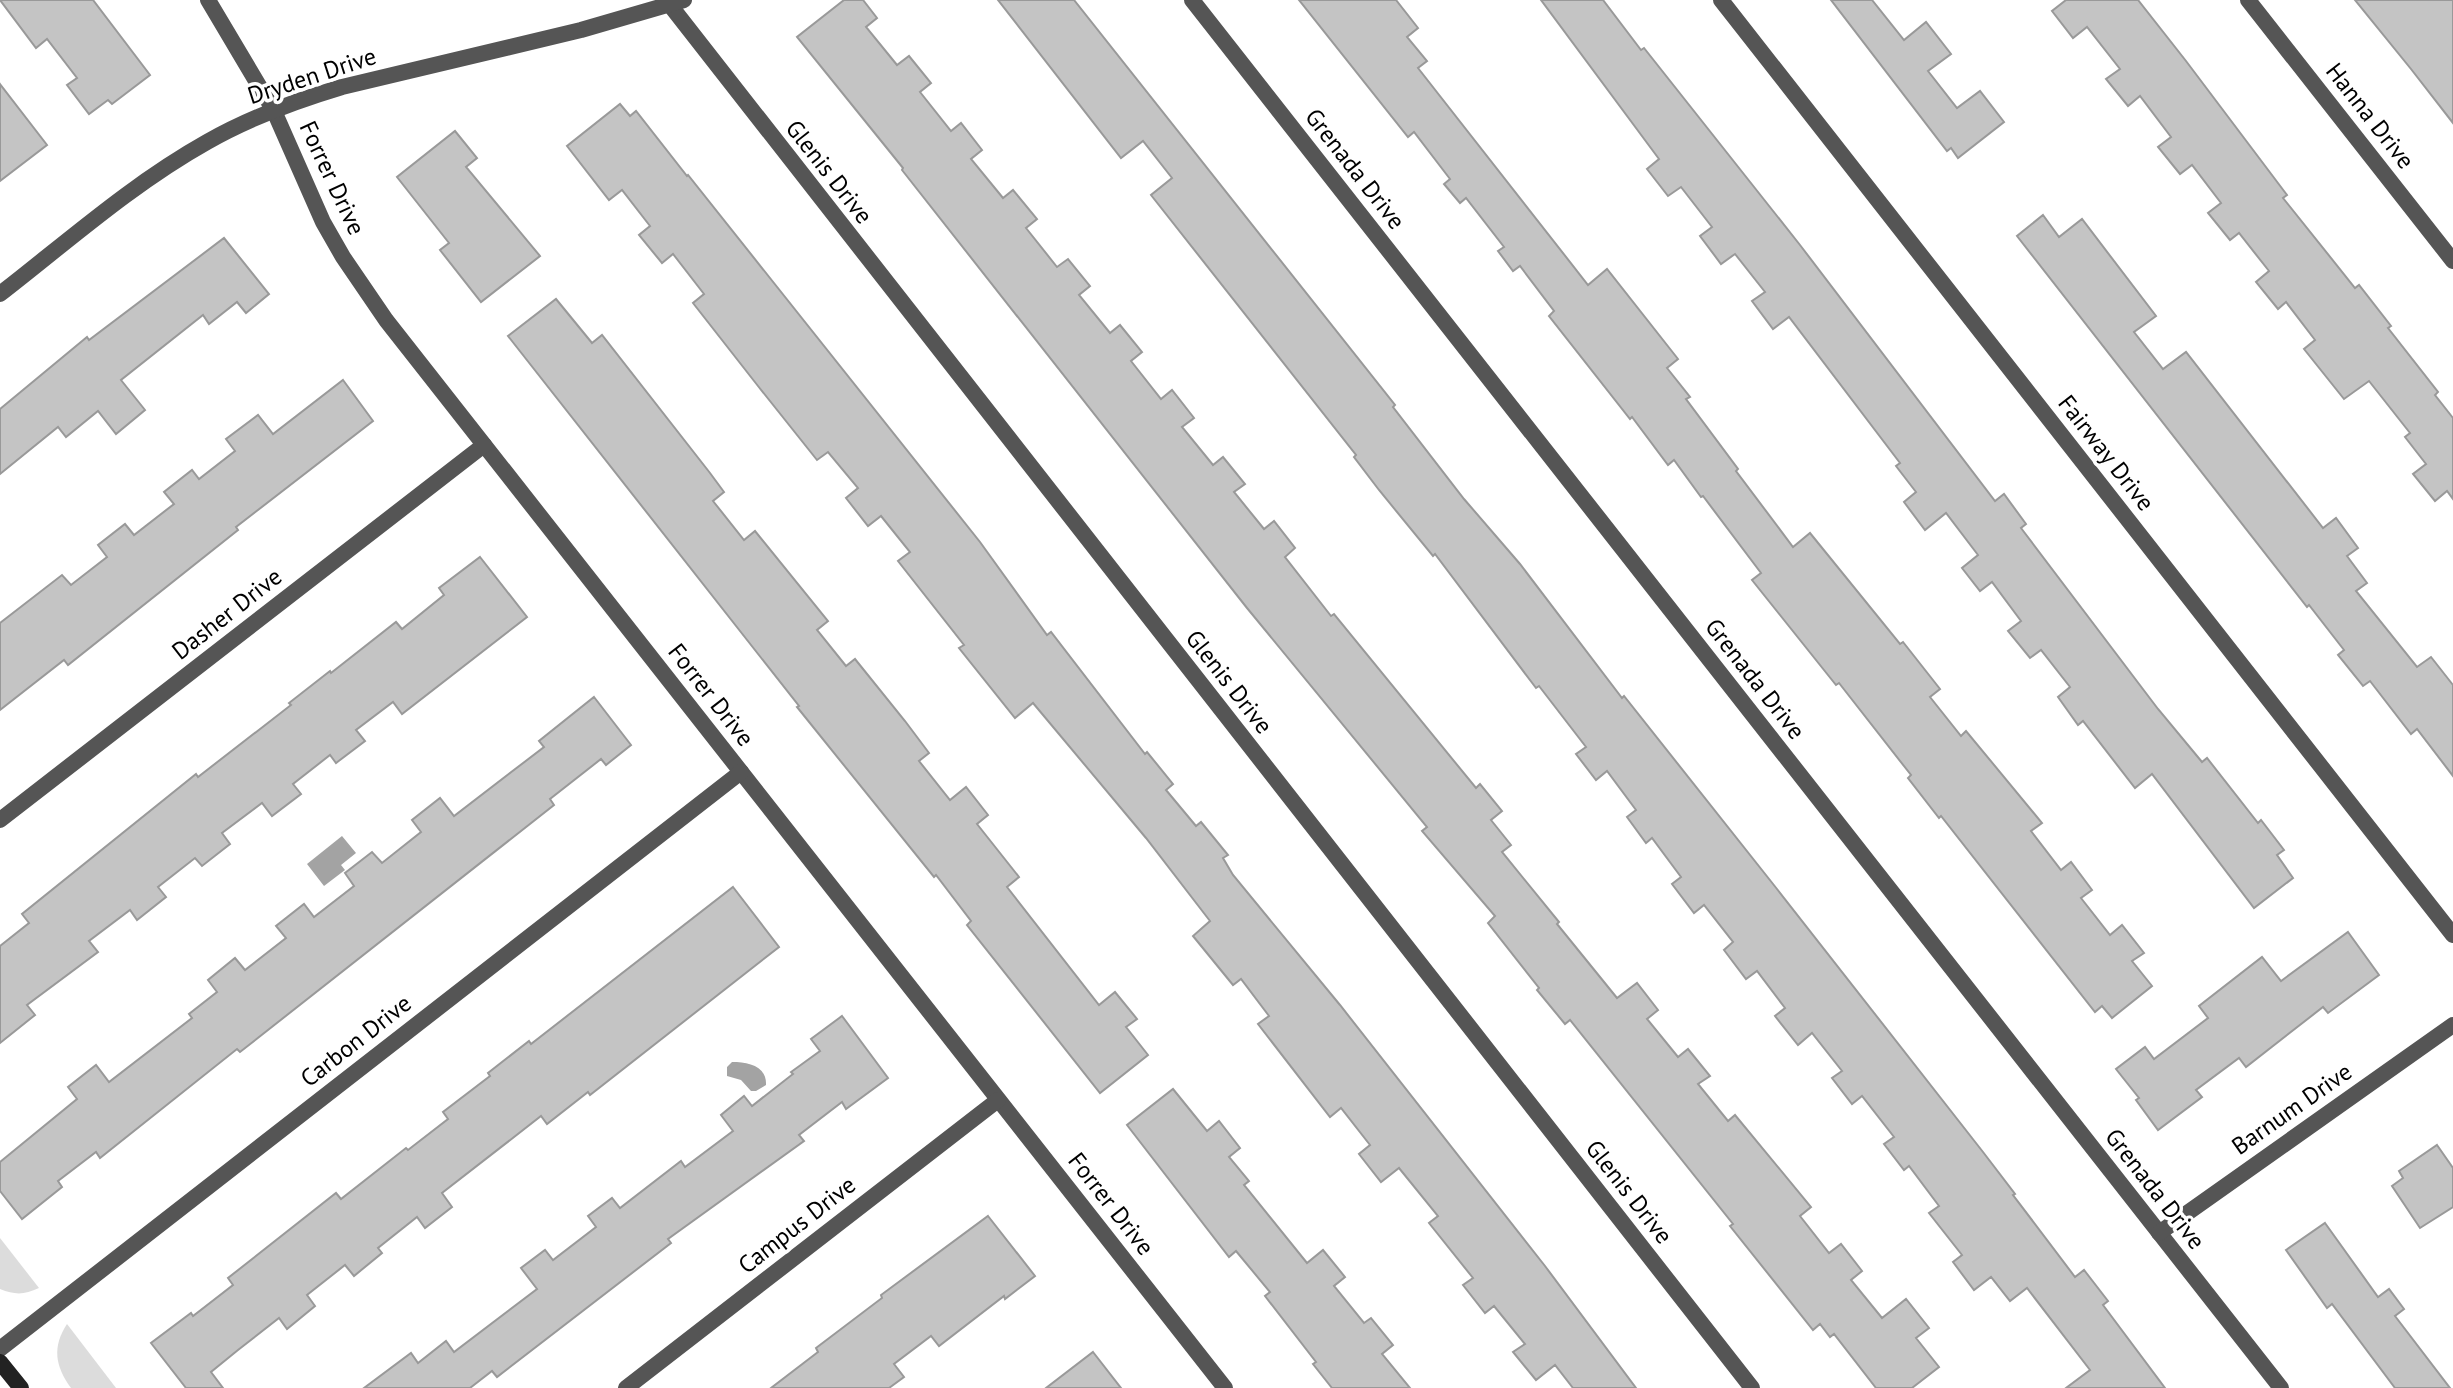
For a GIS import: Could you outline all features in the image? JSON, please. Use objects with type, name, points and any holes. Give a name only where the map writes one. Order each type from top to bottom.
[{"type":"main road","points":[[0,1362],[21,1388]]},
{"type":"street","name":"Forrer Drive","points":[[208,0],[274,111],[304,182],[343,257],[386,320],[1225,1388]]},
{"type":"street","name":"Grenada Drive","points":[[1192,0],[2281,1388]]},
{"type":"street","name":"Fairway Drive","points":[[1721,0],[2453,935]]},
{"type":"street","name":"Hanna Drive","points":[[2248,0],[2453,261]]},
{"type":"street","name":"Dryden Drive","points":[[0,294],[171,163],[238,126],[342,87],[581,30],[677,3]]},
{"type":"street","name":"Glenis Drive","points":[[677,3],[1752,1388]]},
{"type":"street","name":"Dasher Drive","points":[[0,820],[484,445]]},
{"type":"street","name":"Carbon Drive","points":[[0,1349],[741,772]]},
{"type":"street","name":"Barnum Drive","points":[[2159,1233],[2453,1025]]},
{"type":"street","name":"Campus Drive","points":[[626,1388],[998,1100]]},
{"type":"shaded area","points":[[342,836],[356,853],[341,865],[345,870],[324,886],[307,864]]},
{"type":"shaded area","points":[[732,1062],[750,1064],[760,1069],[766,1085],[751,1091],[741,1080],[727,1076],[727,1067]]},
{"type":"shaded area","points":[[0,1238],[39,1288],[20,1293],[0,1289]]},
{"type":"shaded area","points":[[67,1324],[116,1388],[71,1388],[57,1356],[59,1341]]},
{"type":"building","points":[[0,0],[93,0],[150,75],[112,104],[108,100],[89,114],[67,85],[77,78],[47,39],[36,48]]},
{"type":"building","points":[[844,0],[863,0],[877,18],[866,27],[897,65],[909,56],[931,83],[920,92],[951,131],[961,123],[982,150],[971,159],[1003,198],[1013,190],[1037,219],[1026,228],[1057,267],[1068,259],[1090,286],[1079,295],[1110,333],[1120,325],[1142,352],[1131,361],[1161,399],[1172,390],[1194,418],[1182,427],[1213,465],[1223,457],[1245,484],[1234,492],[1264,529],[1274,521],[1295,548],[1285,557],[1331,616],[1334,614],[1476,788],[1480,784],[1502,811],[1491,820],[1511,845],[1502,852],[1559,922],[1557,924],[1617,998],[1637,983],[1658,1010],[1647,1019],[1678,1057],[1688,1049],[1710,1076],[1698,1084],[1728,1121],[1735,1115],[1811,1207],[1800,1216],[1829,1253],[1841,1244],[1862,1271],[1851,1280],[1882,1318],[1906,1299],[1929,1328],[1916,1338],[1939,1367],[1912,1388],[1876,1388],[1834,1334],[1830,1337],[1820,1324],[1813,1330],[1730,1226],[1733,1224],[1570,1020],[1565,1024],[1537,990],[1539,988],[1488,923],[1495,916],[1422,831],[1427,827],[1247,608],[797,37]]},
{"type":"building","points":[[998,0],[1074,0],[1395,405],[1393,407],[1464,499],[1520,564],[1622,698],[1624,696],[1777,889],[1983,1152],[2075,1277],[2084,1270],[2108,1301],[2103,1305],[2165,1388],[2066,1388],[2090,1370],[2027,1288],[2010,1301],[1991,1277],[1974,1290],[1953,1262],[1962,1255],[1929,1213],[1939,1206],[1909,1166],[1904,1170],[1884,1144],[1894,1137],[1862,1096],[1852,1104],[1832,1078],[1842,1071],[1812,1033],[1798,1045],[1775,1016],[1785,1008],[1757,971],[1746,979],[1724,950],[1733,942],[1704,905],[1694,913],[1672,884],[1681,877],[1652,838],[1646,843],[1627,817],[1636,810],[1607,771],[1596,780],[1576,754],[1586,747],[1539,686],[1536,688],[1435,554],[1433,556],[1379,490],[1354,457],[1356,455],[1151,195],[1172,178],[1143,141],[1121,158]]},
{"type":"building","points":[[1299,0],[1396,0],[1418,28],[1407,37],[1427,61],[1418,68],[1588,285],[1607,269],[1678,359],[1667,368],[1690,397],[1686,399],[1738,469],[1736,471],[1793,547],[1810,533],[1900,644],[1903,642],[1940,689],[1930,697],[1961,736],[1966,731],[2042,823],[2031,831],[2061,870],[2071,862],[2092,890],[2081,898],[2110,935],[2122,925],[2144,953],[2132,961],[2152,986],[2112,1018],[2102,1006],[2095,1012],[1941,816],[1939,818],[1908,778],[1911,775],[1839,683],[1836,685],[1752,580],[1761,573],[1703,496],[1674,460],[1668,465],[1632,417],[1630,419],[1549,316],[1554,311],[1520,266],[1513,271],[1498,251],[1504,247],[1466,198],[1460,203],[1444,184],[1450,179],[1414,132],[1408,137]]},
{"type":"building","points":[[1541,0],[1603,0],[1800,245],[1995,501],[2004,494],[2026,524],[2021,528],[2158,709],[2202,762],[2207,758],[2258,823],[2261,820],[2284,850],[2277,855],[2293,878],[2254,908],[2152,774],[2135,788],[2083,721],[2078,725],[2058,697],[2070,687],[2041,650],[2030,658],[2008,631],[2021,621],[1992,582],[1980,591],[1962,568],[1978,555],[1946,513],[1925,530],[1904,502],[1916,492],[1896,466],[1900,463],[1789,317],[1773,329],[1752,301],[1765,292],[1735,254],[1721,264],[1700,236],[1712,227],[1681,187],[1668,196],[1647,169],[1659,159]]},
{"type":"building","points":[[1831,0],[1872,0],[1904,40],[1926,22],[1951,54],[1928,71],[1957,108],[1980,91],[2004,122],[1958,158],[1951,148],[1947,151]]},
{"type":"building","points":[[2066,0],[2138,0],[2186,61],[2287,195],[2283,198],[2355,288],[2359,285],[2438,392],[2435,395],[2453,418],[2453,499],[2447,491],[2435,501],[2413,474],[2426,464],[2405,437],[2410,433],[2369,381],[2344,399],[2304,349],[2315,340],[2286,302],[2278,309],[2256,282],[2269,271],[2239,233],[2230,240],[2208,213],[2221,203],[2192,165],[2180,174],[2158,147],[2171,137],[2140,96],[2128,106],[2106,79],[2120,69],[2087,27],[2073,38],[2052,11]]},
{"type":"building","points":[[2355,0],[2453,0],[2453,123],[2411,69]]},
{"type":"building","points":[[0,84],[47,145],[0,181]]},
{"type":"building","points":[[620,104],[630,116],[636,111],[980,542],[1047,635],[1051,632],[1145,754],[1147,752],[1173,784],[1166,790],[1196,826],[1201,822],[1228,855],[1223,858],[1233,875],[1340,1005],[1545,1266],[1636,1388],[1573,1388],[1555,1365],[1536,1380],[1513,1352],[1525,1344],[1494,1306],[1485,1313],[1463,1285],[1473,1278],[1429,1223],[1438,1216],[1399,1168],[1381,1182],[1359,1154],[1370,1145],[1341,1108],[1330,1117],[1258,1024],[1269,1016],[1241,979],[1233,985],[1193,936],[1210,921],[1146,838],[1033,703],[1015,718],[959,648],[964,645],[898,561],[910,552],[881,516],[868,526],[846,498],[858,488],[828,452],[817,460],[758,386],[693,303],[704,294],[673,254],[662,263],[639,235],[650,226],[622,190],[609,200],[567,146]]},
{"type":"building","points":[[455,131],[477,158],[466,167],[540,256],[481,302],[440,250],[449,243],[397,177]]},
{"type":"building","points":[[2043,215],[2059,237],[2082,219],[2156,316],[2134,332],[2163,369],[2186,352],[2323,528],[2336,518],[2358,548],[2347,556],[2367,583],[2356,591],[2417,667],[2431,657],[2453,685],[2453,776],[2417,729],[2411,734],[2370,681],[2363,686],[2338,655],[2344,650],[2017,236]]},
{"type":"building","points":[[224,238],[269,294],[246,313],[237,302],[209,324],[203,315],[121,380],[145,410],[116,434],[98,411],[66,437],[58,427],[0,474],[0,409],[87,337],[89,340]]},
{"type":"building","points":[[556,299],[592,343],[602,335],[724,492],[713,501],[744,540],[755,531],[828,621],[817,630],[846,666],[855,659],[905,721],[929,753],[919,761],[950,800],[966,787],[988,815],[977,824],[1019,877],[1007,887],[1099,1005],[1115,992],[1137,1019],[1126,1027],[1148,1055],[1100,1093],[967,925],[971,921],[936,875],[934,877],[797,707],[508,336]]},
{"type":"building","points":[[343,380],[373,421],[236,527],[238,530],[68,665],[64,660],[0,710],[0,623],[62,575],[71,585],[107,557],[98,545],[125,524],[134,535],[174,504],[164,492],[192,470],[199,479],[235,451],[226,439],[258,415],[273,434]]},
{"type":"building","points":[[480,557],[527,617],[402,714],[393,702],[356,730],[365,741],[336,763],[330,755],[293,784],[301,794],[272,816],[262,803],[222,833],[230,844],[202,866],[195,858],[158,887],[166,897],[137,920],[130,910],[89,941],[98,952],[27,1005],[35,1015],[0,1043],[0,946],[29,923],[22,914],[196,774],[198,777],[291,705],[289,703],[330,671],[396,622],[402,629],[444,595],[439,588]]},
{"type":"building","points":[[594,697],[631,745],[606,765],[601,759],[550,799],[554,805],[240,1052],[237,1049],[100,1158],[96,1152],[58,1181],[62,1187],[22,1219],[0,1191],[0,1162],[77,1099],[68,1087],[96,1065],[109,1082],[192,1018],[189,1014],[217,992],[208,980],[235,958],[245,970],[286,938],[276,926],[304,904],[314,917],[354,886],[345,873],[372,852],[382,863],[421,832],[412,820],[440,798],[454,816],[544,747],[539,741]]},
{"type":"building","points":[[733,887],[779,947],[590,1095],[588,1092],[547,1124],[541,1116],[442,1193],[452,1207],[425,1228],[417,1217],[378,1248],[382,1253],[354,1276],[345,1265],[307,1295],[315,1306],[287,1329],[279,1318],[211,1372],[223,1388],[186,1388],[151,1343],[233,1285],[228,1278],[336,1193],[341,1199],[448,1119],[443,1112],[490,1076],[488,1073],[529,1041],[531,1044]]},
{"type":"building","points":[[2348,932],[2379,975],[2328,1013],[2323,1007],[2246,1067],[2239,1058],[2196,1090],[2202,1097],[2158,1130],[2136,1100],[2139,1098],[2116,1069],[2145,1047],[2154,1059],[2208,1018],[2199,1006],[2262,957],[2281,981]]},
{"type":"building","points":[[842,1016],[888,1078],[846,1109],[842,1102],[799,1135],[804,1141],[668,1239],[671,1243],[497,1377],[492,1371],[470,1388],[364,1388],[411,1353],[418,1363],[446,1341],[454,1352],[537,1289],[521,1268],[545,1250],[553,1260],[596,1227],[588,1216],[612,1198],[620,1208],[681,1161],[685,1167],[733,1131],[721,1115],[744,1096],[752,1106],[793,1074],[791,1072],[820,1051],[811,1039]]},
{"type":"building","points":[[1173,1089],[1207,1131],[1219,1121],[1240,1148],[1229,1157],[1249,1181],[1244,1185],[1307,1263],[1323,1250],[1345,1277],[1334,1286],[1364,1323],[1371,1318],[1393,1345],[1382,1354],[1410,1388],[1332,1388],[1265,1296],[1270,1292],[1236,1251],[1229,1257],[1127,1125]]},
{"type":"building","points":[[2437,1145],[2453,1168],[2453,1207],[2420,1228],[2392,1186],[2403,1178],[2399,1171]]},
{"type":"building","points":[[988,1216],[1035,1276],[939,1346],[931,1336],[894,1364],[904,1377],[889,1388],[771,1388],[818,1352],[816,1348],[882,1298],[881,1295]]},
{"type":"building","points":[[2325,1223],[2378,1297],[2389,1289],[2404,1309],[2395,1316],[2450,1388],[2395,1388],[2332,1304],[2327,1308],[2286,1250]]},
{"type":"building","points":[[1093,1352],[1121,1388],[1046,1388]]}]
